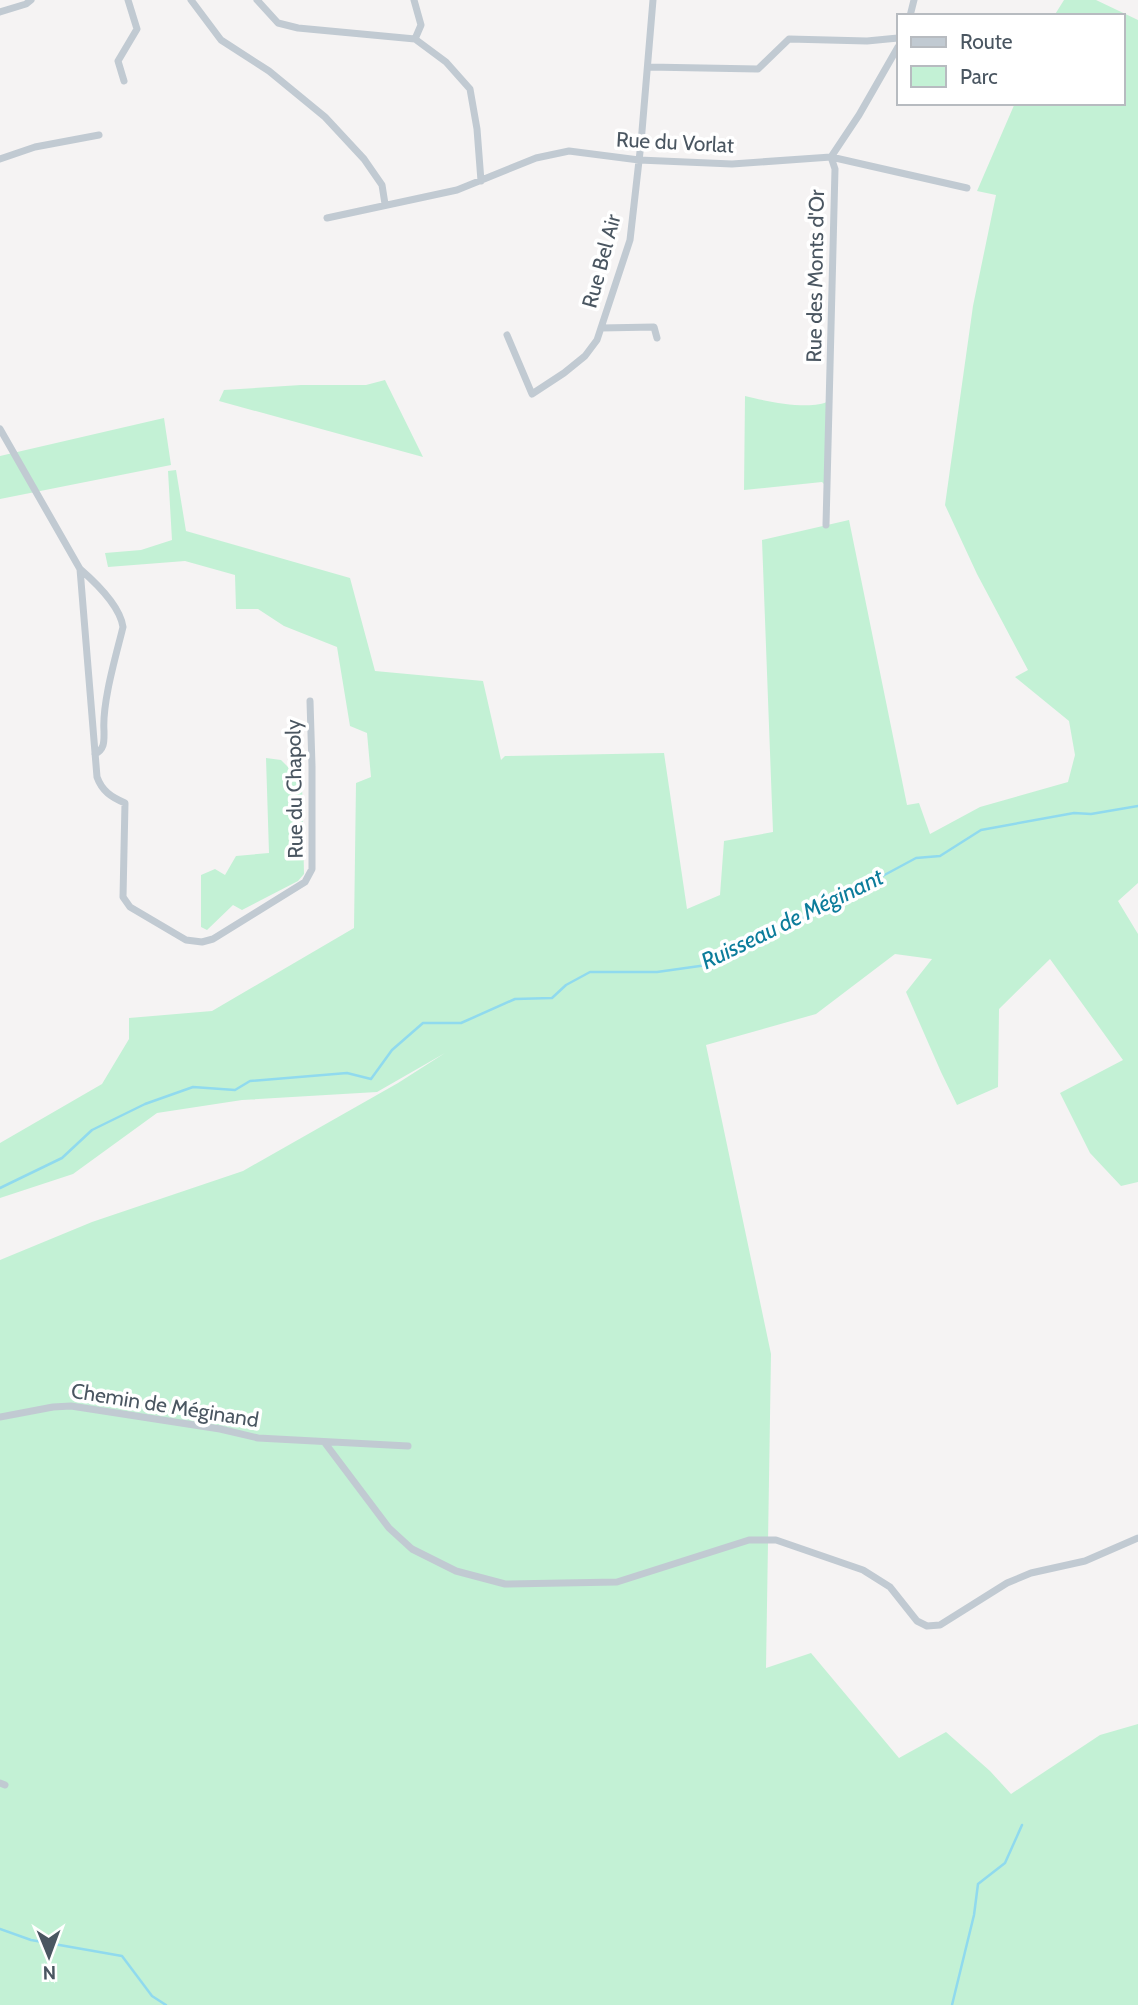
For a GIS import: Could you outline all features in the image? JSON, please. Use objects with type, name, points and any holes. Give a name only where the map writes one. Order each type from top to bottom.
[{"type":"street","points":[[0,12],[31,0]]},
{"type":"street","points":[[124,81],[118,61],[137,29],[128,0]]},
{"type":"street","points":[[191,0],[221,40],[269,71],[325,117],[364,159],[382,184],[384,204]]},
{"type":"street","points":[[257,0],[278,23],[298,28],[415,38],[446,62],[470,89],[477,129],[481,181]]},
{"type":"street","points":[[414,0],[421,25],[415,38]]},
{"type":"street","name":"Rue Bel Air","points":[[507,335],[532,394],[564,373],[585,355],[597,340],[630,240],[653,0]]},
{"type":"street","points":[[648,67],[758,69],[789,39],[867,41],[897,38]]},
{"type":"street","points":[[831,157],[897,49]]},
{"type":"street","points":[[0,159],[35,147],[99,135]]},
{"type":"street","name":"Rue du Vorlat","points":[[327,218],[457,190],[536,158],[569,151],[639,159],[732,164],[831,157],[967,188]]},
{"type":"street","name":"Rue des Monts d'Or","points":[[826,525],[835,169],[831,157]]},
{"type":"street","points":[[601,328],[654,327],[657,338]]},
{"type":"street","name":"Rue du Chapoly","points":[[0,429],[80,569],[94,581],[121,615],[123,627],[103,719],[104,744],[102,750],[95,754]]},
{"type":"street","name":"Rue du Chapoly","points":[[80,569],[97,777],[100,786],[107,793],[125,803],[123,897],[130,907],[186,940],[202,942],[213,939],[305,882],[312,869],[310,701]]},
{"type":"street","name":"Chemin de Méginand","points":[[0,1417],[71,1406],[220,1429],[258,1438],[408,1446]]},
{"type":"street","points":[[324,1443],[389,1528],[412,1549],[456,1571],[505,1584],[617,1582],[749,1540],[776,1540],[863,1570],[890,1587],[917,1621],[926,1626],[940,1625],[1007,1583],[1031,1573],[1085,1560],[1138,1538]]},
{"type":"green space","points":[[1064,0],[1096,0],[1138,20],[1138,883],[1118,901],[1138,934],[1138,1182],[1121,1186],[1090,1153],[1060,1093],[1123,1060],[1050,959],[999,1009],[998,1087],[957,1105],[906,992],[932,959],[895,954],[816,1014],[706,1045],[771,1354],[766,1668],[811,1653],[899,1758],[946,1732],[990,1771],[1011,1794],[1100,1735],[1138,1724],[1138,2005],[0,2005],[0,1260],[92,1222],[243,1171],[398,1083],[445,1053],[377,1092],[242,1100],[157,1113],[73,1174],[0,1198],[0,1143],[102,1084],[129,1039],[129,1018],[212,1011],[354,928],[356,783],[371,777],[367,733],[350,726],[337,647],[284,626],[258,609],[236,609],[235,575],[185,561],[108,567],[105,553],[141,550],[172,540],[168,471],[176,470],[186,531],[350,578],[375,671],[483,681],[501,760],[505,756],[664,753],[687,909],[720,895],[724,841],[773,832],[762,540],[849,520],[907,805],[919,803],[930,834],[980,807],[1068,782],[1075,755],[1069,721],[1015,677],[1028,670],[977,574],[945,505],[973,306],[996,195],[977,191],[1014,105],[1124,105],[1124,14],[1055,14]]},
{"type":"green space","points":[[385,380],[423,457],[219,401],[224,390],[301,385],[366,385]]},
{"type":"green space","points":[[745,396],[800,405],[829,401],[827,487],[822,482],[744,490]]},
{"type":"green space","points":[[164,418],[171,465],[0,499],[0,456]]},
{"type":"green space","points":[[266,758],[281,760],[302,781],[304,874],[298,881],[242,910],[233,905],[207,930],[201,927],[201,875],[215,869],[225,875],[236,856],[269,853]]},
{"type":"waterway","name":"Ruisseau de Méginant","points":[[0,1188],[62,1158],[92,1130],[145,1104],[193,1087],[235,1090],[250,1081],[347,1073],[371,1079],[392,1050],[423,1023],[461,1023],[515,999],[552,998],[566,985],[590,972],[657,972],[707,965],[916,858],[940,856],[981,830],[1074,813],[1091,814],[1138,806]]},
{"type":"waterway","points":[[952,2005],[974,1915],[978,1884],[1005,1863],[1022,1825]]},
{"type":"waterway","points":[[0,1929],[31,1940],[122,1956],[152,1996],[166,2005]]}]
